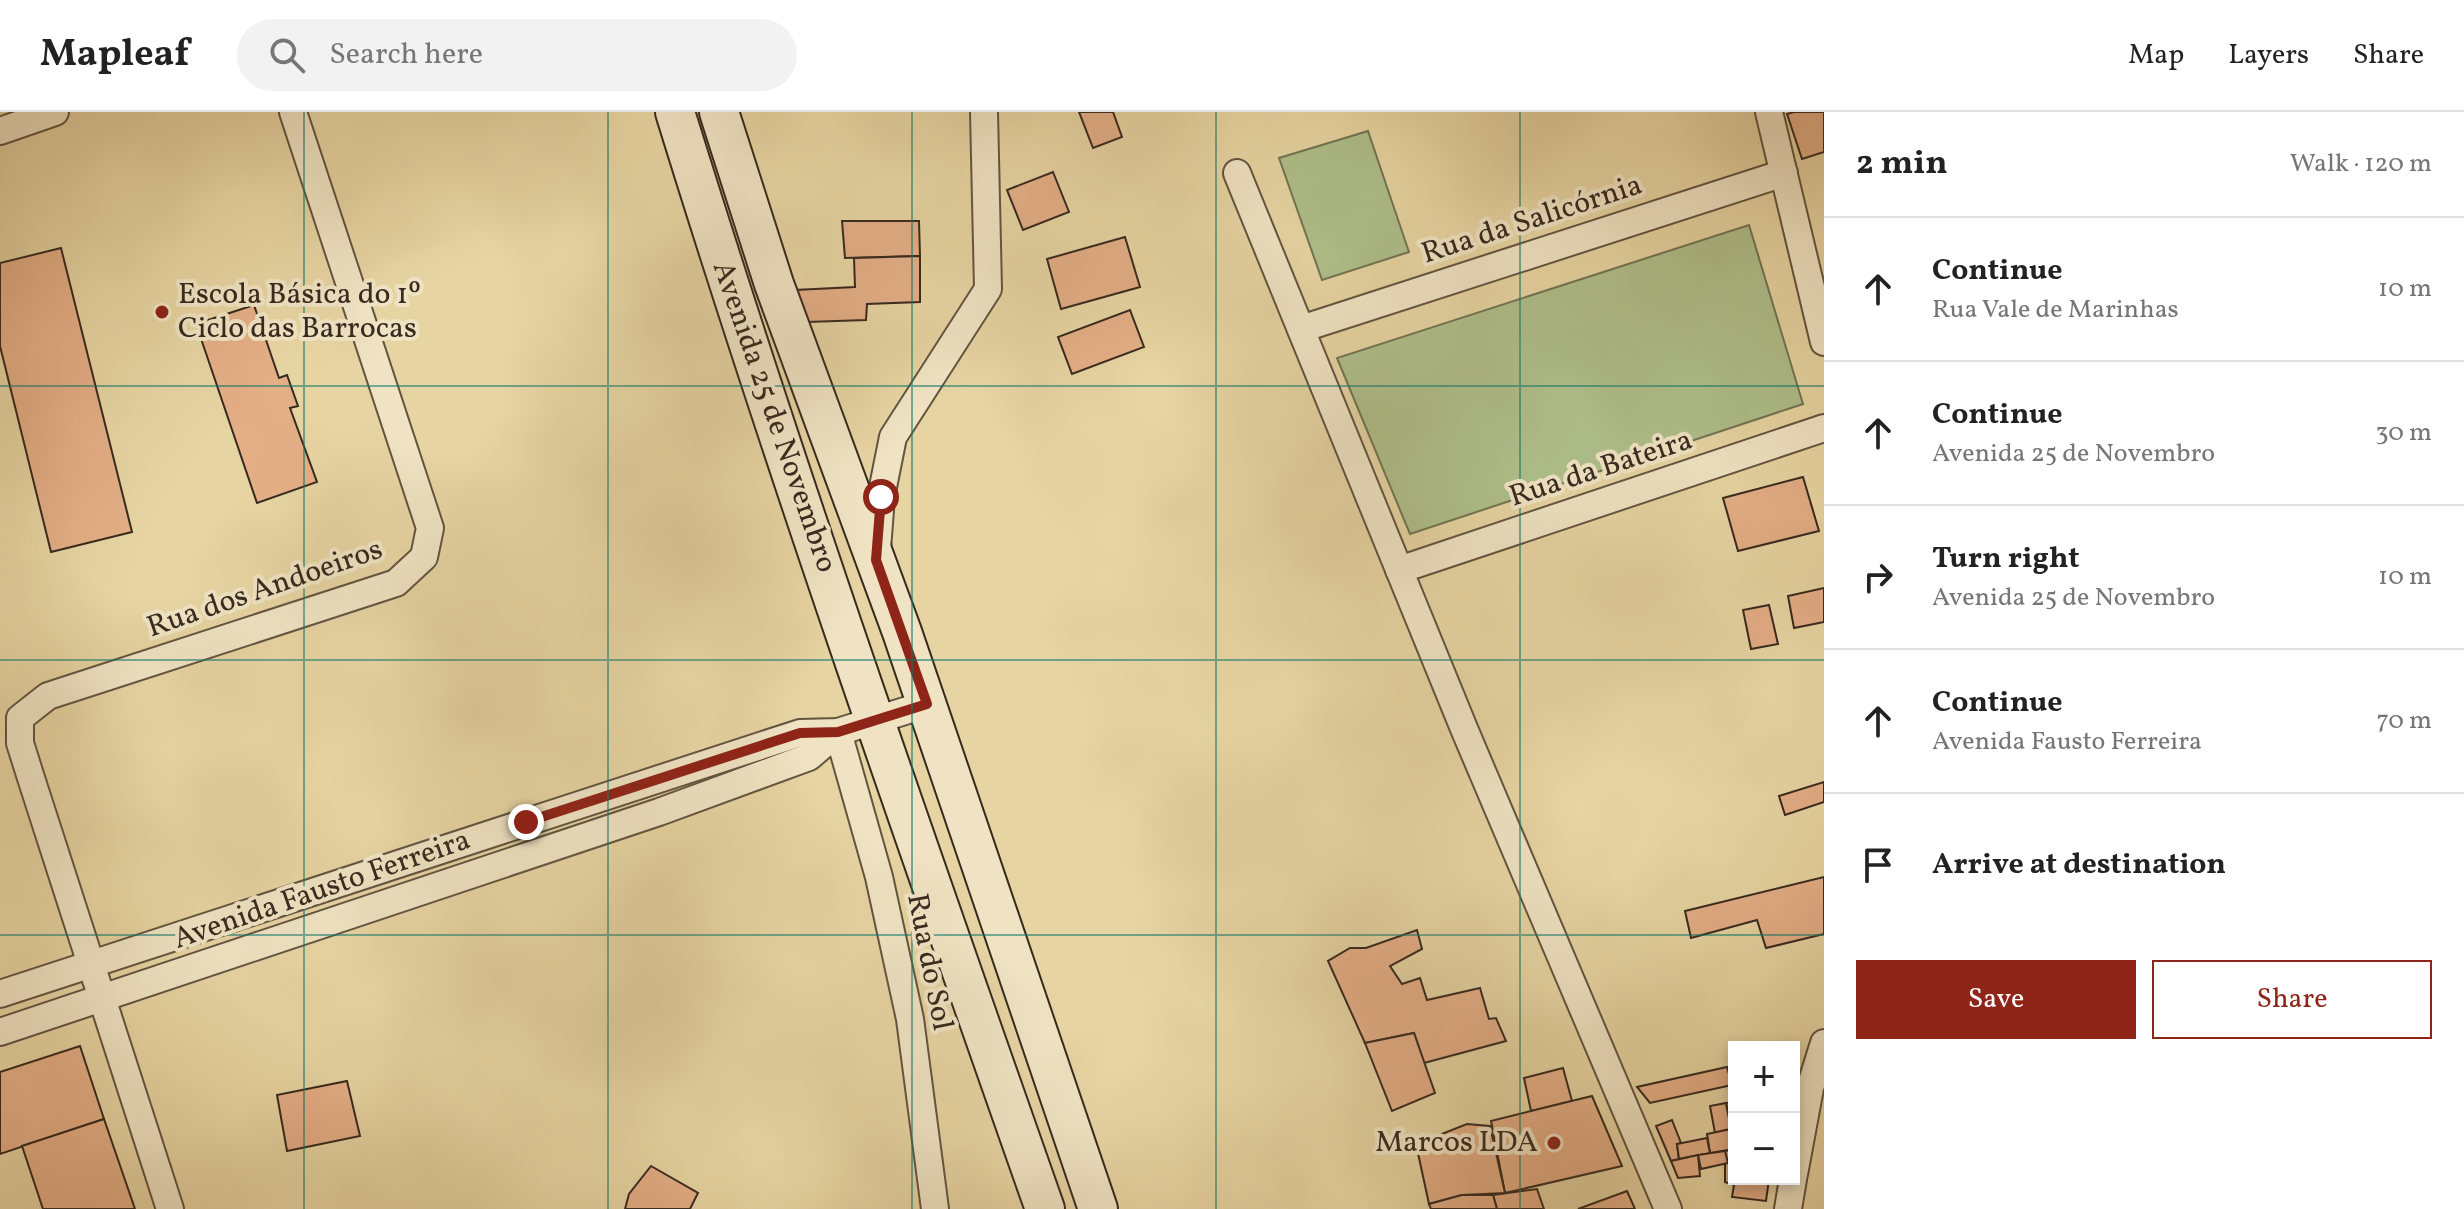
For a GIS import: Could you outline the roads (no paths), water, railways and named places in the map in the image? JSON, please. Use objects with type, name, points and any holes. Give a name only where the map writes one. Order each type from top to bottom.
[{"type":"street","points":[[0,131],[55,112]]},
{"type":"street","name":"Rua dos Andoeiros","points":[[91,964],[20,743],[20,718],[48,696],[396,583],[424,557],[430,528],[293,112]]},
{"type":"street","name":"Avenida 25 de Novembro","points":[[675,112],[726,277],[875,721],[1045,1209]]},
{"type":"street","name":"Avenida 25 de Novembro","points":[[719,112],[774,284],[927,704],[1098,1209]]},
{"type":"street","points":[[876,560],[881,497],[893,437],[988,289],[984,112]]},
{"type":"street","points":[[1769,112],[1824,342]]},
{"type":"street","points":[[1237,173],[1399,570],[1668,1209]]},
{"type":"street","name":"Rua da Salicórnia","points":[[1301,329],[1784,173]]},
{"type":"street","name":"Rua da Bateira","points":[[1399,570],[1824,428]]},
{"type":"street","points":[[875,721],[927,704]]},
{"type":"street","name":"Avenida Fausto Ferreira","points":[[0,994],[800,733],[838,732],[875,721]]},
{"type":"street","name":"Avenida Fausto Ferreira","points":[[0,1032],[719,790],[809,757],[838,732]]},
{"type":"street","name":"Rua do Sol","points":[[838,732],[879,877],[910,1019],[935,1209]]},
{"type":"street","points":[[91,964],[170,1209]]},
{"type":"street","points":[[1800,1144],[1810,1088],[1824,1043]]},
{"type":"street","points":[[1788,1209],[1792,1185]]},
{"type":"place","name":"Escola Básica do 1º Ciclo das Barrocas","points":[[162,312]]},
{"type":"place","name":"Marcos LDA","points":[[1554,1143]]}]
